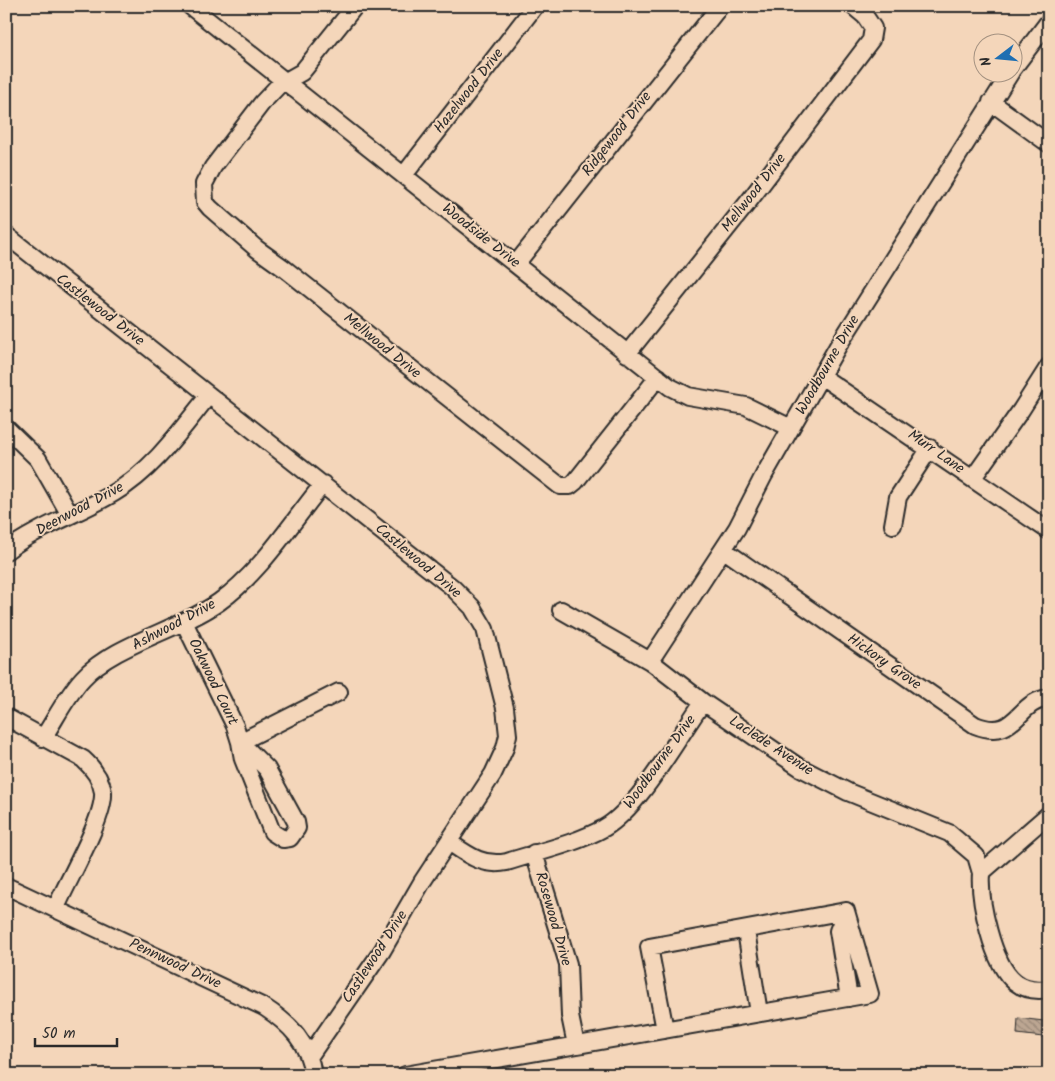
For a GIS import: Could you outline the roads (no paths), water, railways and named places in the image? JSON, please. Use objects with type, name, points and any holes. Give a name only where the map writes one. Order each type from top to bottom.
[{"type":"street","name":"Woodside Drive","points":[[190,6],[658,377],[681,393],[746,406],[791,428]]},
{"type":"street","points":[[285,82],[302,72],[354,6]]},
{"type":"street","name":"Hazelwood Drive","points":[[404,175],[535,6]]},
{"type":"street","name":"Ridgewood Drive","points":[[516,264],[607,146],[720,6]]},
{"type":"street","name":"Mellwood Drive","points":[[627,354],[836,88],[871,40],[873,28],[865,16],[853,6]]},
{"type":"street","name":"Woodbourne Drive","points":[[1022,57],[1049,21]]},
{"type":"street","name":"Mellwood Drive","points":[[285,82],[250,117],[213,167],[204,184],[205,202],[257,249],[293,274],[560,486],[570,486],[575,482],[658,377]]},
{"type":"street","name":"Woodbourne Drive","points":[[650,661],[724,550],[838,346],[1005,82]]},
{"type":"street","points":[[991,102],[1049,144]]},
{"type":"street","name":"Castlewood Drive","points":[[6,235],[452,587],[472,607],[485,629],[505,708],[508,735],[505,748],[493,774],[422,882],[382,951],[309,1057]]},
{"type":"street","points":[[973,478],[1049,366]]},
{"type":"street","name":"Murr Lane","points":[[821,376],[930,448],[1049,531]]},
{"type":"street","name":"Deerwood Drive","points":[[6,551],[41,529],[114,493],[145,471],[209,395]]},
{"type":"street","points":[[6,428],[38,460],[70,515]]},
{"type":"street","points":[[893,525],[898,497],[930,448]]},
{"type":"street","name":"Ashwood Drive","points":[[43,738],[71,693],[84,677],[110,658],[184,622],[219,602],[243,580],[323,484]]},
{"type":"street","name":"Hickory Grove","points":[[724,550],[974,725],[985,729],[996,730],[1005,728],[1038,701],[1049,698]]},
{"type":"street","name":"Laclede Avenue","points":[[560,610],[650,661],[703,702],[799,767],[830,784],[949,833],[976,856],[981,872]]},
{"type":"street","name":"Oakwood Court","points":[[184,622],[235,726],[243,759],[272,832],[283,839],[290,838],[297,828],[296,822],[267,769],[240,742]]},
{"type":"street","points":[[240,742],[339,692]]},
{"type":"street","name":"Woodbourne Drive","points":[[449,842],[470,857],[493,865],[596,832],[622,815],[637,799],[703,702]]},
{"type":"street","points":[[6,717],[83,759],[91,766],[101,784],[103,793],[102,803],[95,823],[56,908]]},
{"type":"street","points":[[1049,814],[981,872],[983,905],[1003,966],[1015,982],[1031,989],[1049,989]]},
{"type":"street","name":"Rosewood Drive","points":[[534,853],[568,964],[570,1016],[576,1045]]},
{"type":"street","name":"Pennwood Drive","points":[[6,886],[264,1007],[283,1019],[294,1030],[309,1057],[313,1075]]},
{"type":"street","points":[[405,1075],[665,1030],[760,1013],[849,998],[870,994],[846,911],[649,947],[665,1030]]},
{"type":"street","points":[[746,930],[760,1013]]}]
